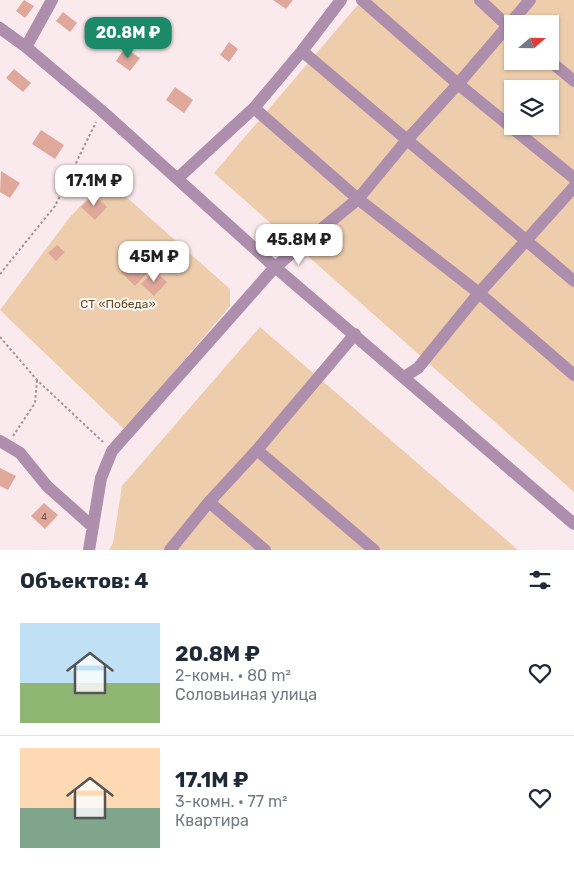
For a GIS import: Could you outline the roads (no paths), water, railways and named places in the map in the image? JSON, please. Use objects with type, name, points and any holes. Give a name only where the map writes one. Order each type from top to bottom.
[{"type":"street","points":[[26,48],[52,0]]},
{"type":"street","points":[[178,178],[254,108],[302,51],[341,0]]},
{"type":"street","points":[[362,0],[458,84],[574,178]]},
{"type":"street","points":[[480,0],[504,22]]},
{"type":"street","points":[[519,15],[530,0]]},
{"type":"street","points":[[0,28],[102,111],[276,267],[574,524]]},
{"type":"street","points":[[89,549],[101,478],[112,451],[276,267],[358,199],[406,140],[504,34]]},
{"type":"street","points":[[302,51],[574,280]]},
{"type":"street","points":[[559,68],[574,81]]},
{"type":"street","points":[[254,108],[358,199],[479,293],[574,374]]},
{"type":"street","points":[[404,377],[418,368],[479,293],[574,187]]},
{"type":"street","points":[[170,550],[209,502],[257,450],[355,334]]},
{"type":"street","points":[[4,443],[20,453],[47,486],[93,527]]},
{"type":"street","points":[[257,450],[374,550]]},
{"type":"street","points":[[209,502],[265,550]]},
{"type":"park label","name":"СТ «Победа»","points":[[118,304]]}]
